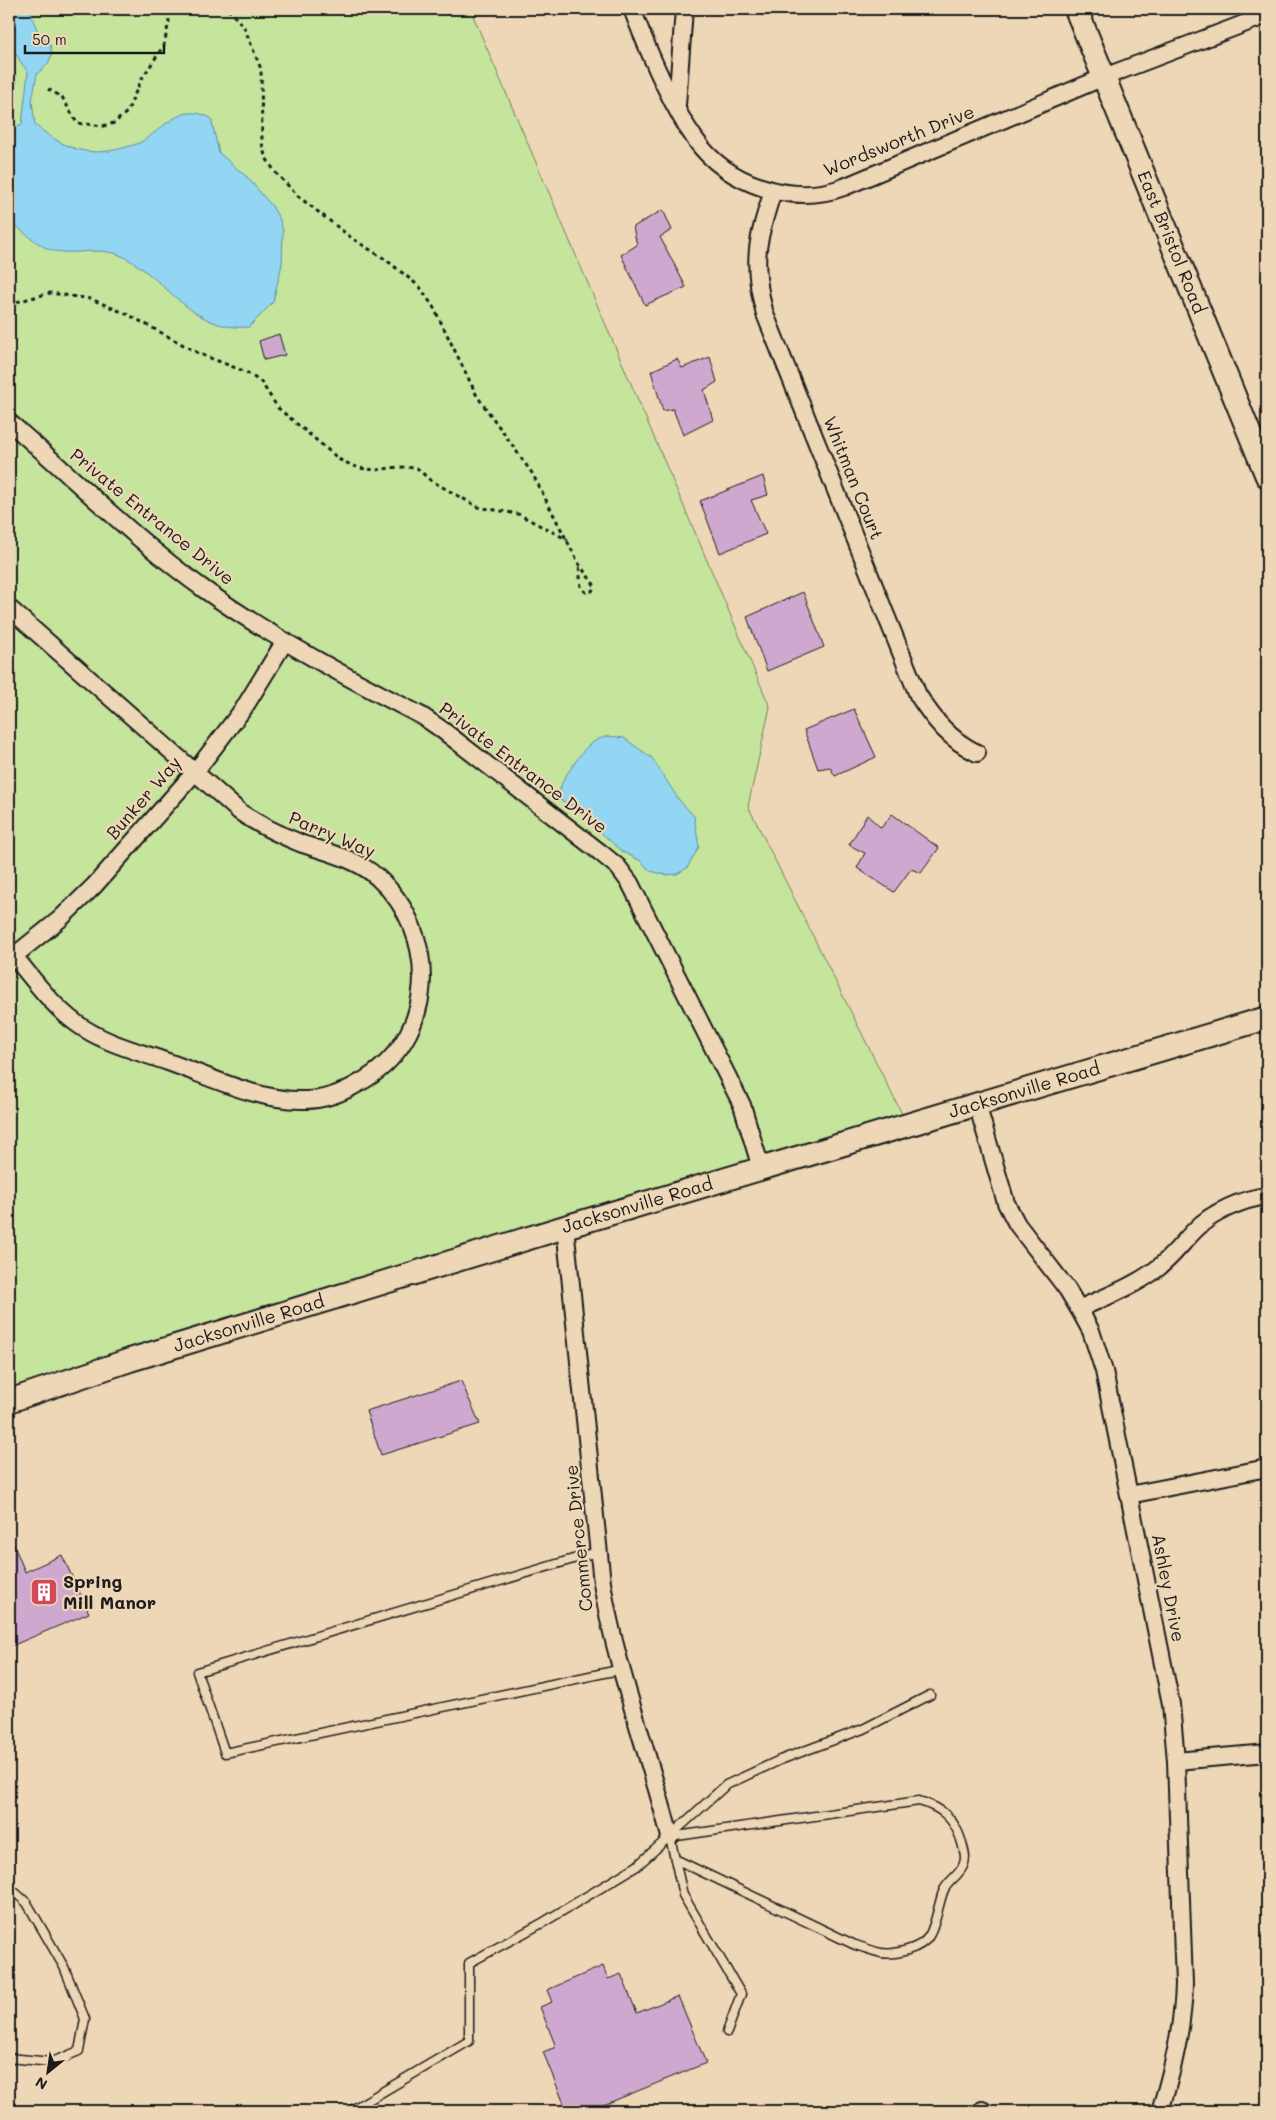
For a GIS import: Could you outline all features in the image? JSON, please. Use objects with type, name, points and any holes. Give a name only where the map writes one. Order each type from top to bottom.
[{"type":"main road","name":"East Bristol Road","points":[[1076,9],[1267,476]]},
{"type":"main road","name":"Jacksonville Road","points":[[9,1401],[130,1360],[565,1227],[1267,1018]]},
{"type":"street","name":"Wordsworth Drive","points":[[632,9],[677,107],[695,140],[714,162],[744,179],[773,191],[807,194],[832,191],[1104,77],[1267,16]]},
{"type":"street","points":[[677,107],[684,9]]},
{"type":"street","name":"Whitman Court","points":[[773,191],[759,236],[756,256],[758,287],[765,314],[918,695],[944,731],[962,746],[977,753]]},
{"type":"street","name":"Private Entrance Drive","points":[[9,422],[167,560],[205,590],[285,641],[422,716],[618,867],[646,911],[697,1019],[742,1105],[762,1168]]},
{"type":"street","name":"Parry Way","points":[[9,608],[240,812],[265,828],[349,860],[375,875],[396,896],[413,925],[420,948],[423,972],[422,993],[405,1041],[393,1058],[374,1075],[352,1088],[330,1096],[306,1100],[270,1096],[90,1032],[61,1012],[11,955]]},
{"type":"street","name":"Bunker Way","points":[[11,955],[60,920],[94,886],[194,772],[244,708],[285,641]]},
{"type":"street","name":"Ashley Drive","points":[[976,1104],[1006,1203],[1017,1224],[1067,1289],[1091,1330],[1104,1371],[1171,1704],[1176,1761],[1184,2005],[1176,2054],[1160,2111]]},
{"type":"street","points":[[1079,1309],[1136,1284],[1168,1261],[1195,1229],[1210,1218],[1233,1206],[1267,1196]]},
{"type":"street","name":"Commerce Drive","points":[[565,1227],[608,1617],[653,1768],[670,1837]]},
{"type":"street","points":[[1129,1495],[1267,1468]]},
{"type":"street","points":[[1176,1761],[1267,1753]]},
{"type":"lane","points":[[600,1551],[197,1672],[225,1753],[623,1669]]},
{"type":"lane","points":[[350,2111],[469,2041],[469,1963],[544,1922],[637,1866],[726,1785],[780,1760],[863,1729],[930,1695]]},
{"type":"lane","points":[[670,1837],[919,1801],[933,1805],[947,1814],[957,1828],[966,1855],[964,1865],[958,1874],[950,1880],[944,1890],[930,1935],[922,1943],[905,1950],[882,1953],[855,1945],[676,1859]]},
{"type":"lane","points":[[670,1837],[683,1895],[741,1994],[727,2032]]},
{"type":"lane","points":[[9,1888],[27,1903],[59,1959],[85,2019],[79,2051],[52,2062],[9,2058]]},
{"type":"path","points":[[48,89],[62,97],[77,122],[103,126],[114,123],[127,112],[141,80],[164,45],[169,21],[168,9]]},
{"type":"path","points":[[228,9],[244,27],[261,69],[262,143],[264,156],[275,172],[299,198],[353,239],[386,259],[420,287],[434,308],[477,396],[532,473],[579,564],[593,580],[595,586],[592,591],[586,592],[580,588],[579,564]]},
{"type":"path","points":[[9,80],[17,82]]},
{"type":"path","points":[[9,304],[50,293],[90,299],[129,315],[200,354],[246,372],[261,382],[278,408],[340,460],[359,468],[376,470],[399,467],[417,468],[430,480],[478,507],[518,514],[568,540]]},
{"type":"green space","points":[[9,9],[470,9],[770,707],[748,806],[907,1124],[9,1393]]},
{"type":"water","points":[[11,9],[29,9],[38,32],[50,45],[52,54],[48,64],[37,74],[32,101],[35,125],[56,140],[76,149],[98,152],[110,151],[139,143],[174,118],[182,115],[190,113],[200,114],[211,118],[219,153],[247,177],[272,206],[280,220],[283,231],[282,264],[273,302],[249,327],[229,326],[212,322],[197,314],[126,258],[98,251],[61,252],[51,250],[35,241],[9,219],[9,130],[22,124],[28,72],[14,50],[12,43],[9,27]]},
{"type":"water","points":[[609,736],[624,738],[652,758],[679,800],[694,816],[699,847],[687,868],[677,874],[667,875],[650,871],[641,861],[621,851],[574,807],[560,800],[560,789],[563,781],[581,754],[592,743]]},
{"type":"building","points":[[663,210],[672,230],[660,237],[686,287],[645,305],[621,255],[637,245],[633,227]]},
{"type":"building","points":[[279,334],[285,355],[264,360],[259,341]]},
{"type":"building","points":[[710,357],[717,382],[704,390],[713,420],[683,435],[673,409],[663,411],[651,371],[677,359],[682,368]]},
{"type":"building","points":[[763,476],[768,495],[751,500],[766,534],[720,553],[700,501]]},
{"type":"building","points":[[803,592],[824,647],[767,671],[747,617]]},
{"type":"building","points":[[854,709],[876,757],[835,776],[830,767],[818,769],[804,730]]},
{"type":"building","points":[[892,814],[939,848],[921,873],[911,869],[894,892],[857,868],[865,853],[849,845],[867,815],[881,828]]},
{"type":"building","points":[[461,1381],[480,1424],[381,1455],[366,1411]]},
{"type":"building","name":"Spring Mill Manor","points":[[9,1533],[25,1572],[62,1555],[89,1613],[9,1647]]},
{"type":"building","points":[[603,1966],[608,1979],[621,1974],[637,2013],[678,1996],[706,2063],[589,2111],[567,2111],[543,2052],[556,2047],[540,2007],[552,2002],[547,1990]]},
{"type":"place","name":"Spring Mill Manor","points":[[44,1592]]}]
